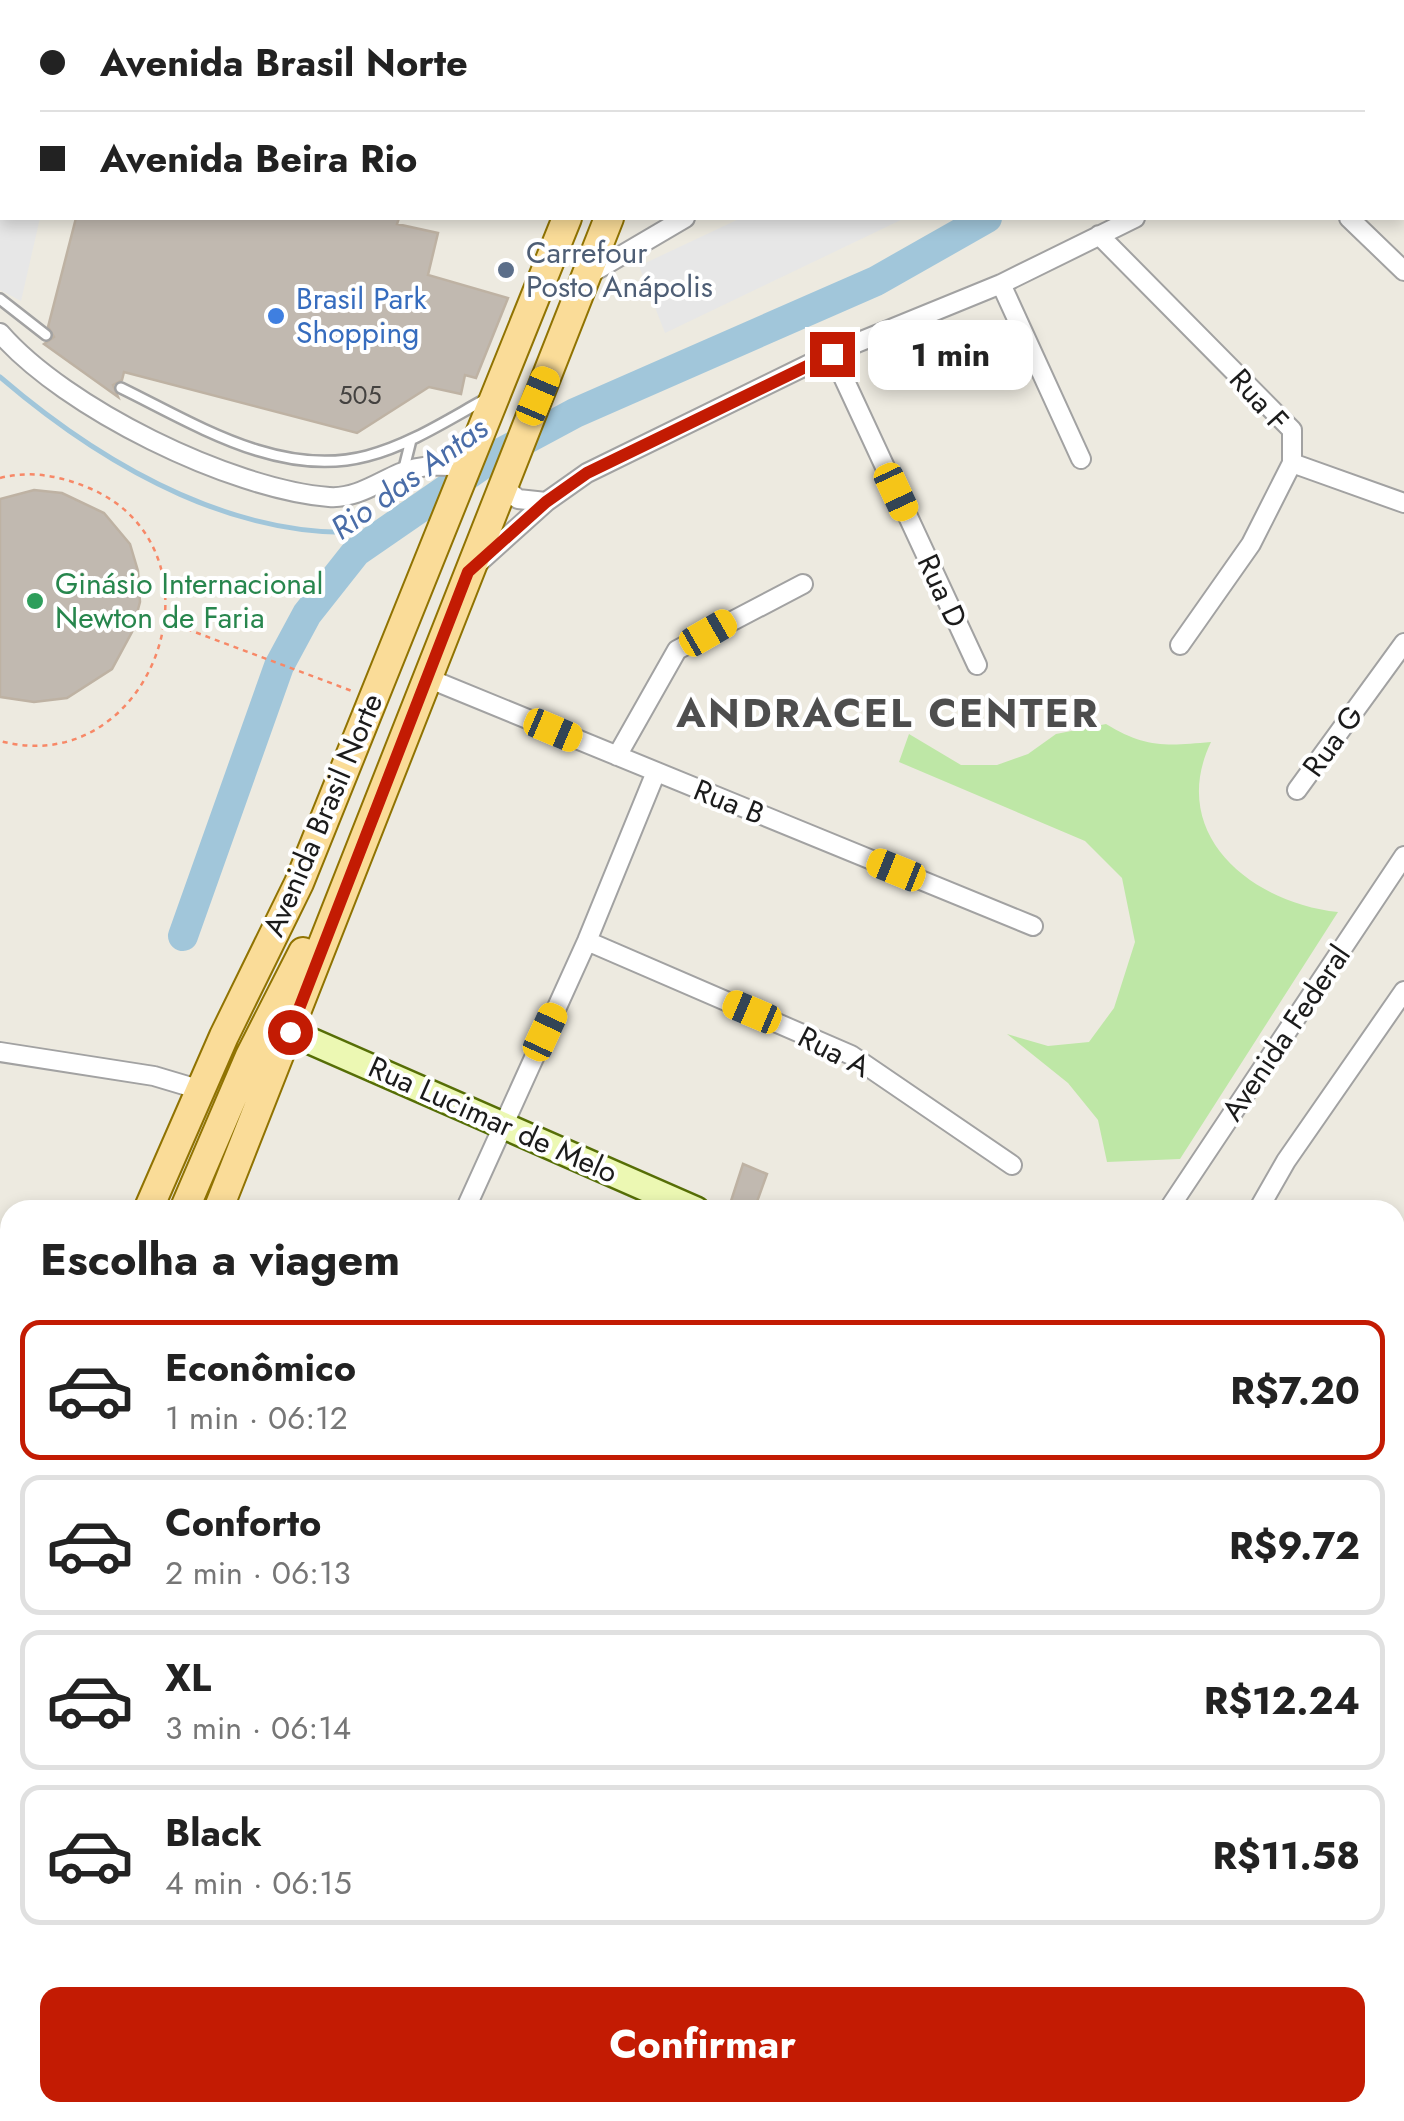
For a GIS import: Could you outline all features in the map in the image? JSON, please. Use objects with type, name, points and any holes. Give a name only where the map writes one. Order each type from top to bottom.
[{"type":"main road","name":"Avenida Brasil Norte","points":[[152,1200],[299,884],[566,220]]},
{"type":"main road","name":"Avenida Brasil Norte","points":[[222,1200],[424,676],[608,220]]},
{"type":"main road","points":[[188,1200],[276,964],[299,884]]},
{"type":"main road","points":[[169,1200],[244,1053],[310,938],[334,911]]},
{"type":"main road","name":"Rua Lucimar de Melo","points":[[290,1032],[674,1200]]},
{"type":"street","points":[[588,275],[680,220]]},
{"type":"street","points":[[468,572],[546,502],[587,473],[832,354],[1001,284],[1130,220]]},
{"type":"street","points":[[1351,220],[1404,270]]},
{"type":"street","name":"Rua F","points":[[1099,234],[1292,430],[1292,463],[1250,544],[1180,645]]},
{"type":"street","points":[[1001,284],[1081,459]]},
{"type":"street","points":[[0,333],[14,349],[90,404],[170,450],[243,478],[331,498],[358,493],[403,472],[437,464],[467,468]]},
{"type":"street","name":"Rua D","points":[[832,354],[977,666]]},
{"type":"street","points":[[1292,463],[1404,503]]},
{"type":"street","points":[[504,480],[518,500],[546,502]]},
{"type":"street","points":[[617,756],[677,650],[803,584]]},
{"type":"street","name":"Rua G","points":[[1298,790],[1404,643]]},
{"type":"street","name":"Rua B","points":[[424,676],[1033,926]]},
{"type":"street","points":[[469,1200],[588,941],[656,772]]},
{"type":"street","name":"Avenida Federal","points":[[1175,1200],[1404,856]]},
{"type":"street","name":"Rua A","points":[[588,941],[851,1055],[1012,1165]]},
{"type":"street","points":[[1264,1200],[1286,1161],[1404,992]]},
{"type":"street","points":[[0,1052],[154,1076],[201,1090]]},
{"type":"lane","points":[[0,299],[46,335]]},
{"type":"lane","points":[[121,388],[258,452],[315,460],[358,458],[495,404]]},
{"type":"lane","points":[[403,472],[411,440]]},
{"type":"path","points":[[0,478],[15,474],[61,477],[103,494],[133,520],[160,569],[166,622],[148,678],[123,709],[98,728],[42,745],[0,741]]},
{"type":"path","points":[[166,622],[372,698]]},
{"type":"green space","points":[[1106,724],[1156,744],[1211,742],[1200,775],[1200,806],[1209,834],[1225,858],[1248,879],[1275,895],[1338,912],[1180,1159],[1107,1162],[1098,1120],[1068,1083],[1007,1034],[1048,1046],[1089,1042],[1114,1008],[1135,942],[1122,878],[1085,841],[899,762],[909,734],[961,765],[997,765],[1028,754],[1056,734]]},
{"type":"shaded area","points":[[0,220],[40,220],[21,301],[0,290]]},
{"type":"shaded area","points":[[737,220],[901,220],[665,333],[639,266]]},
{"type":"building","name":"Brasil Park Shopping","points":[[75,220],[398,220],[397,224],[438,233],[428,275],[508,298],[476,378],[465,375],[461,394],[429,387],[357,433],[124,372],[122,380],[113,385],[118,397],[44,344],[54,337],[48,327]]},
{"type":"building","name":"Ginásio Internacional Newton de Faria","points":[[34,490],[62,493],[104,513],[130,544],[138,571],[140,602],[132,632],[112,669],[67,698],[34,702],[0,697],[0,499]]},
{"type":"building","points":[[743,1164],[767,1174],[758,1200],[731,1200]]},
{"type":"waterway","name":"Rio das Antas","points":[[183,936],[279,666],[307,614],[356,552],[495,456],[575,413],[876,281],[983,220]]},
{"type":"waterway","points":[[0,377],[85,442],[180,494],[282,526],[335,532],[389,530]]},
{"type":"place","name":"Carrefour Posto Anápolis","points":[[506,270]]},
{"type":"place","name":"Brasil Park Shopping","points":[[276,316]]},
{"type":"place","name":"Ginásio Internacional Newton de Faria","points":[[35,601]]},
{"type":"district","name":"ANDRACEL CENTER","points":[[888,713]]},
{"type":"route","points":[[290,1032],[424,676],[468,572],[546,502],[587,473],[832,354]]}]
